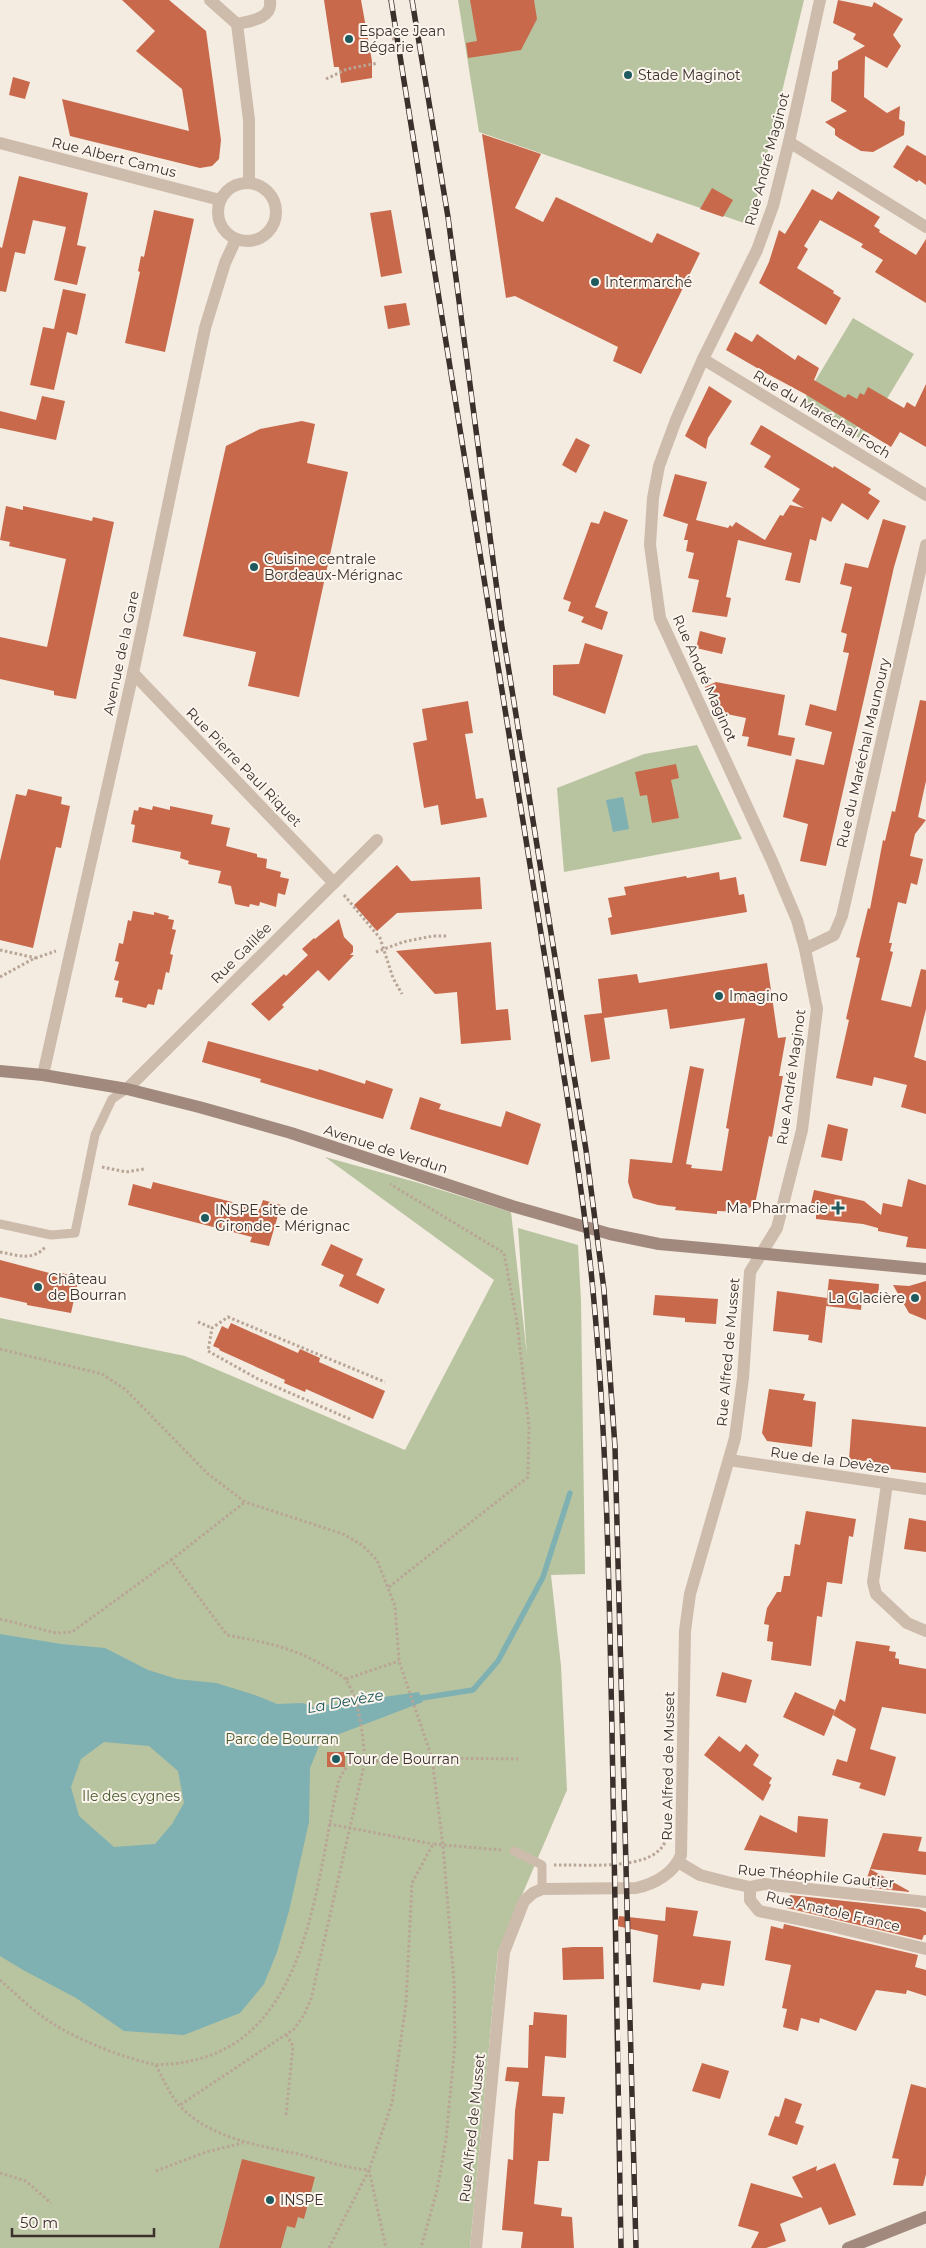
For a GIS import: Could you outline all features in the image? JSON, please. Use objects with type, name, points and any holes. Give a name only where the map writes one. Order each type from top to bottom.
[{"type":"main road","name":"Avenue de Verdun","points":[[0,1071],[43,1075],[127,1089],[199,1107],[291,1134],[512,1206],[586,1228],[659,1244],[926,1269]]},
{"type":"main road","points":[[848,2248],[926,2217]]},
{"type":"street","points":[[210,0],[236,24],[249,120],[249,183]]},
{"type":"street","points":[[236,24],[256,20],[267,14],[271,5],[270,0]]},
{"type":"street","name":"Rue André Maginot","points":[[762,1253],[777,1228],[802,1130],[817,1009],[805,949],[796,920],[772,861],[660,618],[650,545],[652,498],[659,466],[676,420],[703,359],[758,250],[773,206],[820,0]]},
{"type":"street","points":[[789,142],[926,227]]},
{"type":"street","name":"Rue Albert Camus","points":[[0,143],[220,200]]},
{"type":"street","points":[[249,183],[266,190],[272,197],[276,214],[270,231],[254,241],[236,239],[224,230],[220,223],[218,208],[224,194],[235,186],[249,183]]},
{"type":"street","name":"Avenue de la Gare","points":[[43,1075],[133,672],[205,328],[222,272],[236,239]]},
{"type":"street","name":"Rue du Maréchal Foch","points":[[703,359],[926,495]]},
{"type":"street","name":"Rue du Maréchal Maunoury","points":[[805,949],[834,935],[842,916],[926,545]]},
{"type":"street","name":"Rue Pierre Paul Riquet","points":[[133,672],[334,883]]},
{"type":"street","name":"Rue Galilée","points":[[127,1089],[377,840]]},
{"type":"street","name":"Rue Alfred de Musset","points":[[678,1862],[682,1846],[687,1621],[690,1594],[735,1438],[743,1378],[750,1272],[762,1253]]},
{"type":"street","name":"Rue de la Devèze","points":[[729,1460],[926,1489]]},
{"type":"street","points":[[887,1484],[873,1582],[876,1594],[907,1623],[926,1631]]},
{"type":"street","points":[[542,1889],[636,1888],[649,1885],[661,1878],[678,1862]]},
{"type":"street","name":"Rue Théophile Gautier","points":[[678,1862],[700,1875],[750,1887],[764,1884],[926,1902]]},
{"type":"street","name":"Rue Anatole France","points":[[750,1887],[750,1900],[759,1911],[926,1949]]},
{"type":"street","name":"Rue Alfred de Musset","points":[[476,2248],[504,1952],[524,1901],[533,1893],[542,1889]]},
{"type":"lane","points":[[0,1224],[52,1235],[74,1233],[96,1135],[112,1099],[127,1089]]},
{"type":"lane","points":[[514,1851],[542,1865],[542,1889]]},
{"type":"path","points":[[392,39],[402,37]]},
{"type":"path","points":[[326,79],[347,69],[378,63]]},
{"type":"path","points":[[334,883],[380,938],[393,978],[402,994]]},
{"type":"path","points":[[376,952],[403,942],[433,936],[448,936]]},
{"type":"path","points":[[0,977],[36,958],[73,945]]},
{"type":"path","points":[[0,950],[36,958]]},
{"type":"path","points":[[89,1164],[126,1172],[144,1169]]},
{"type":"path","points":[[389,1183],[504,1253],[517,1322],[529,1426],[528,1477],[389,1587]]},
{"type":"path","points":[[0,1252],[24,1257],[40,1254],[52,1235]]},
{"type":"path","points":[[350,1419],[258,1379],[208,1351],[212,1328],[228,1317],[385,1382]]},
{"type":"path","points":[[198,1322],[212,1328]]},
{"type":"path","points":[[0,1349],[102,1374],[126,1390],[208,1474],[245,1502],[343,1534],[362,1545],[377,1560],[389,1587],[394,1606],[399,1661],[432,1758],[443,1846],[454,1982],[455,2042],[446,2140],[437,2190],[421,2248]]},
{"type":"path","points":[[0,1619],[56,1633],[72,1632],[171,1560],[245,1502]]},
{"type":"path","points":[[171,1560],[227,1635],[285,1647],[314,1659],[346,1679],[362,1723],[365,1761],[311,1998],[304,2015],[286,2034],[180,2105]]},
{"type":"path","points":[[346,1679],[399,1661]]},
{"type":"path","points":[[0,1980],[54,2024],[99,2046],[138,2061],[156,2065],[191,2061],[215,2053],[234,2043],[266,2015],[278,2000],[298,1960],[313,1905],[339,1779],[349,1762],[432,1758],[518,1759]]},
{"type":"path","points":[[329,1824],[443,1846],[514,1851]]},
{"type":"path","points":[[329,2248],[369,2170],[392,2103],[406,2003],[412,1883],[433,1844]]},
{"type":"path","points":[[542,1865],[633,1863],[655,1855],[665,1844]]},
{"type":"path","points":[[286,2034],[293,2046],[286,2115]]},
{"type":"path","points":[[156,2065],[168,2089],[180,2105],[200,2122],[244,2142],[349,2168],[369,2170]]},
{"type":"path","points":[[156,2171],[206,2152],[244,2142]]},
{"type":"path","points":[[369,2170],[386,2248]]},
{"type":"path","points":[[0,2174],[26,2181],[52,2203]]},
{"type":"green space","name":"Stade Maginot","points":[[458,0],[804,0],[750,225],[479,132]]},
{"type":"green space","points":[[853,318],[914,354],[862,440],[802,403]]},
{"type":"green space","points":[[697,745],[742,839],[564,872],[557,788],[644,754]]},
{"type":"green space","name":"Parc de Bourran","points":[[325,1157],[419,1183],[511,1212],[527,1355],[518,1228],[578,1245],[581,1301],[585,1574],[551,1575],[561,1666],[567,1790],[498,1951],[470,2248],[0,2248],[0,1318],[185,1356],[405,1450],[494,1280]]},
{"type":"water","points":[[623,797],[629,829],[613,832],[606,800]]},
{"type":"water","points":[[0,1634],[61,1644],[105,1648],[148,1670],[177,1679],[216,1683],[277,1704],[303,1703],[312,1707],[419,1692],[423,1702],[321,1741],[310,1768],[309,1822],[289,1911],[277,1952],[264,1984],[240,2013],[184,2035],[124,2031],[76,1998],[0,1956]],"holes":[[[104,1742],[149,1746],[178,1771],[184,1803],[172,1824],[155,1844],[114,1847],[79,1816],[71,1787],[81,1759]]]},
{"type":"building","points":[[122,0],[169,0],[206,31],[221,140],[219,159],[212,166],[200,168],[70,136],[62,99],[189,131],[182,89],[136,51],[155,31]]},
{"type":"building","name":"Espace Jean Bégarie","points":[[324,0],[361,0],[372,61],[372,78],[341,83],[339,67],[334,67]]},
{"type":"building","points":[[470,0],[534,0],[537,19],[521,50],[468,58],[466,43],[477,41]]},
{"type":"building","points":[[838,0],[872,7],[874,2],[903,19],[893,35],[901,46],[887,68],[865,56],[864,97],[887,113],[900,106],[899,119],[905,122],[904,135],[873,152],[861,151],[839,138],[835,135],[835,129],[825,122],[847,111],[831,101],[832,72],[838,69],[838,61],[865,46],[853,39],[856,34],[833,23]]},
{"type":"building","points":[[13,77],[30,82],[25,99],[9,95]]},
{"type":"building","name":"Intermarché","points":[[482,134],[541,154],[515,208],[543,222],[556,197],[652,243],[657,233],[700,253],[641,374],[613,361],[618,347],[515,296],[506,298]]},
{"type":"building","points":[[907,145],[926,156],[926,185],[919,180],[917,182],[893,167]]},
{"type":"building","points":[[19,176],[88,193],[77,245],[86,247],[77,285],[54,280],[66,227],[33,220],[25,254],[15,252],[6,292],[0,291],[0,247],[2,248]]},
{"type":"building","points":[[712,188],[733,200],[723,217],[700,209]]},
{"type":"building","points":[[812,189],[832,200],[838,191],[880,217],[874,226],[880,230],[879,232],[916,255],[926,239],[926,303],[875,272],[883,260],[861,247],[863,244],[820,220],[804,246],[808,249],[797,268],[834,291],[833,293],[841,298],[826,325],[759,283],[769,262],[779,230],[785,234]]},
{"type":"building","points":[[154,210],[194,219],[165,352],[125,343],[140,272],[138,271],[141,256],[144,257]]},
{"type":"building","points":[[391,210],[402,273],[381,277],[370,213]]},
{"type":"building","points":[[63,289],[86,294],[77,335],[67,332],[54,390],[30,385],[43,327],[59,330],[54,329]]},
{"type":"building","points":[[406,303],[410,325],[388,329],[384,306]]},
{"type":"building","points":[[735,332],[752,342],[757,334],[795,360],[798,355],[819,368],[814,380],[845,398],[848,394],[857,399],[860,393],[864,395],[868,387],[904,408],[907,402],[915,407],[926,384],[926,447],[900,432],[891,447],[805,394],[726,350]]},
{"type":"building","points":[[709,386],[732,401],[708,438],[706,449],[685,436]]},
{"type":"building","points":[[42,396],[65,401],[56,440],[0,428],[0,411],[36,420]]},
{"type":"building","name":"Cuisine centrale Bordeaux-Mérignac","points":[[302,421],[315,424],[307,463],[348,472],[299,697],[248,686],[256,652],[183,636],[226,446],[260,429]]},
{"type":"building","points":[[761,425],[871,489],[868,493],[880,501],[868,520],[842,503],[831,522],[822,517],[816,541],[810,539],[800,583],[785,580],[792,553],[738,540],[726,597],[731,598],[727,617],[692,612],[699,580],[688,578],[694,553],[686,551],[688,540],[684,540],[688,524],[663,516],[675,474],[707,482],[696,520],[728,528],[730,525],[732,527],[736,522],[765,540],[780,515],[783,516],[790,505],[804,508],[792,501],[800,489],[764,467],[771,456],[750,444]]},
{"type":"building","points":[[576,438],[590,445],[576,473],[562,465]]},
{"type":"building","points":[[6,506],[23,510],[23,506],[92,521],[93,517],[114,522],[76,699],[54,695],[54,691],[0,679],[0,637],[47,647],[66,559],[9,546],[10,542],[0,540]]},
{"type":"building","points":[[604,511],[628,520],[595,607],[608,612],[602,630],[581,622],[584,617],[568,611],[571,602],[563,599],[591,522],[599,524]]},
{"type":"building","points":[[883,519],[906,526],[894,567],[826,866],[800,861],[808,824],[783,817],[796,759],[824,765],[832,732],[805,725],[810,704],[836,711],[849,653],[843,652],[847,634],[841,632],[852,587],[840,584],[845,563],[868,568]]},
{"type":"building","points":[[700,631],[726,638],[722,654],[696,648]]},
{"type":"building","points":[[585,643],[623,655],[605,714],[553,695],[553,665],[579,664]]},
{"type":"building","points":[[716,682],[785,695],[778,735],[795,738],[791,756],[747,746],[749,737],[742,736],[746,718],[717,712],[705,687]]},
{"type":"building","points":[[920,700],[926,701],[926,781],[918,817],[926,820],[915,834],[910,856],[923,859],[917,885],[911,883],[906,904],[898,902],[889,943],[892,943],[890,951],[893,952],[881,1000],[911,1007],[921,969],[926,970],[926,1009],[914,1057],[926,1061],[926,1114],[901,1107],[907,1085],[874,1077],[872,1086],[836,1078],[849,1020],[846,1019],[860,958],[856,957],[868,908],[870,909],[883,840],[885,841],[892,811],[895,812]]},
{"type":"building","points":[[468,701],[473,733],[465,734],[476,799],[483,798],[487,817],[441,825],[438,805],[424,808],[413,743],[427,740],[422,709]]},
{"type":"building","points":[[676,764],[679,778],[671,780],[679,818],[652,823],[647,795],[640,796],[635,772]]},
{"type":"building","points":[[28,789],[62,797],[61,804],[70,806],[61,848],[56,847],[33,948],[0,940],[0,861],[16,794],[26,796]]},
{"type":"building","points":[[153,806],[170,810],[170,806],[213,815],[211,824],[230,828],[226,846],[257,854],[257,857],[267,859],[266,868],[281,872],[280,877],[289,879],[285,895],[278,893],[276,907],[260,902],[259,906],[250,904],[249,907],[235,904],[231,886],[218,883],[221,871],[188,864],[189,861],[180,858],[181,852],[132,842],[135,825],[131,824],[134,810],[138,811],[139,807],[152,810]]},
{"type":"building","points":[[397,865],[411,881],[480,877],[482,909],[397,913],[377,931],[354,905]]},
{"type":"building","points":[[719,872],[720,880],[736,877],[739,895],[744,894],[747,912],[611,935],[608,918],[612,917],[608,898],[626,895],[624,887]]},
{"type":"building","points":[[133,911],[154,915],[154,912],[169,916],[168,919],[174,920],[172,929],[176,930],[170,954],[173,955],[169,973],[166,972],[162,990],[158,989],[154,1005],[148,1004],[146,1008],[122,1002],[123,998],[115,997],[119,981],[114,980],[119,962],[115,961],[119,943],[123,944],[128,920],[131,921]]},
{"type":"building","points":[[339,919],[344,937],[353,946],[353,952],[350,955],[354,955],[329,981],[318,970],[282,1005],[284,1007],[269,1021],[251,1004],[284,974],[286,976],[308,955],[302,949]]},
{"type":"building","points":[[491,942],[496,1010],[508,1009],[511,1040],[461,1044],[457,992],[435,994],[396,951]]},
{"type":"building","points":[[767,963],[778,1038],[786,1037],[779,1076],[783,1076],[772,1137],[769,1136],[755,1204],[743,1212],[717,1211],[717,1214],[675,1210],[676,1207],[658,1205],[633,1198],[628,1182],[630,1159],[672,1163],[690,1066],[704,1069],[686,1164],[692,1165],[691,1168],[722,1171],[729,1129],[726,1128],[745,1018],[670,1029],[667,1009],[604,1018],[610,1059],[591,1062],[584,1015],[602,1013],[598,979],[637,974],[639,983]]},
{"type":"building","points":[[208,1041],[318,1071],[319,1069],[365,1084],[366,1080],[393,1089],[383,1119],[260,1082],[261,1079],[202,1062]]},
{"type":"building","points":[[420,1097],[441,1104],[439,1109],[501,1127],[506,1111],[541,1124],[528,1165],[410,1129]]},
{"type":"building","points":[[828,1124],[848,1129],[842,1161],[821,1157]]},
{"type":"building","points":[[908,1179],[926,1185],[926,1249],[906,1247],[908,1237],[878,1231],[878,1228],[863,1224],[816,1219],[816,1214],[809,1212],[814,1190],[864,1201],[881,1215],[883,1203],[902,1207]]},
{"type":"building","points":[[153,1182],[260,1209],[263,1200],[281,1205],[269,1246],[250,1242],[252,1237],[128,1205],[133,1184],[151,1189]]},
{"type":"building","points":[[331,1244],[363,1259],[356,1275],[385,1289],[378,1304],[339,1286],[344,1275],[321,1265]]},
{"type":"building","name":"Château de Bourran","points":[[0,1260],[57,1275],[57,1272],[79,1277],[71,1313],[27,1305],[27,1303],[0,1297]]},
{"type":"building","points":[[829,1279],[879,1284],[878,1301],[862,1300],[861,1310],[826,1306]]},
{"type":"building","name":"La Glacière","points":[[926,1281],[926,1320],[909,1313],[893,1285],[909,1286]]},
{"type":"building","points":[[777,1291],[827,1298],[822,1343],[808,1340],[809,1335],[773,1331]]},
{"type":"building","points":[[655,1295],[718,1299],[716,1324],[685,1322],[685,1318],[653,1315]]},
{"type":"building","points":[[231,1323],[298,1353],[300,1349],[320,1358],[319,1362],[385,1391],[373,1419],[306,1389],[305,1392],[284,1383],[285,1380],[213,1346],[222,1326],[228,1329]]},
{"type":"building","points":[[769,1389],[805,1394],[803,1400],[816,1402],[812,1447],[767,1441],[762,1433]]},
{"type":"building","points":[[852,1419],[926,1427],[926,1473],[865,1466],[865,1461],[849,1460]]},
{"type":"building","points":[[806,1511],[856,1519],[853,1537],[849,1536],[842,1584],[827,1582],[822,1617],[817,1616],[811,1666],[771,1660],[773,1642],[767,1641],[769,1625],[764,1624],[767,1608],[777,1592],[781,1592],[784,1576],[790,1576],[795,1544],[800,1545]]},
{"type":"building","points":[[909,1518],[926,1521],[926,1552],[904,1549]]},
{"type":"building","points":[[856,1641],[890,1646],[889,1651],[896,1652],[895,1658],[899,1659],[899,1664],[926,1669],[926,1714],[882,1707],[870,1749],[896,1757],[885,1796],[859,1788],[861,1783],[832,1775],[837,1759],[847,1762],[856,1729],[833,1715],[840,1699],[845,1702]]},
{"type":"building","points":[[722,1672],[752,1680],[746,1703],[716,1696]]},
{"type":"building","points":[[795,1692],[835,1710],[824,1736],[783,1717]]},
{"type":"building","points":[[719,1736],[740,1752],[746,1744],[759,1755],[753,1765],[772,1778],[769,1783],[771,1785],[763,1801],[704,1755]]},
{"type":"building","name":"Tour de Bourran","points":[[327,1752],[345,1752],[345,1767],[327,1767]]},
{"type":"building","points":[[760,1815],[797,1833],[798,1816],[828,1819],[825,1857],[744,1850]]},
{"type":"building","points":[[883,1833],[922,1837],[918,1851],[926,1852],[926,1875],[870,1869]]},
{"type":"building","points":[[870,1869],[909,1891],[909,1892],[864,1887]]},
{"type":"building","points":[[790,1895],[919,1909],[926,1912],[926,1935],[924,1935],[922,1940],[787,1908]]},
{"type":"building","points":[[666,1907],[698,1911],[693,1936],[731,1941],[724,1986],[702,1983],[700,1990],[653,1982],[658,1935],[617,1926],[619,1916],[665,1921]]},
{"type":"building","points":[[784,1924],[918,1955],[915,1967],[926,1970],[926,1996],[907,1990],[906,1994],[876,1990],[856,2031],[820,2018],[819,2023],[801,2018],[798,2031],[783,2027],[787,2009],[782,2008],[791,1965],[765,1960],[771,1926],[783,1929]]},
{"type":"building","points":[[603,1947],[604,1979],[563,1980],[562,1948]]},
{"type":"building","points":[[534,2012],[567,2015],[566,2058],[545,2056],[542,2096],[565,2097],[563,2114],[553,2113],[549,2161],[538,2161],[534,2204],[562,2208],[561,2216],[572,2217],[574,2248],[521,2248],[523,2232],[502,2230],[508,2159],[513,2160],[515,2111],[519,2082],[505,2081],[507,2067],[528,2068],[529,2025],[533,2025]]},
{"type":"building","points":[[702,2063],[729,2071],[720,2099],[692,2091]]},
{"type":"building","points":[[911,2084],[926,2088],[926,2174],[923,2186],[893,2185],[899,2159],[892,2158]]},
{"type":"building","points":[[785,2098],[802,2104],[795,2123],[804,2126],[797,2145],[768,2135],[775,2116],[779,2117]]},
{"type":"building","name":"INSPE","points":[[242,2159],[315,2177],[304,2219],[298,2217],[295,2228],[287,2226],[281,2248],[219,2248]]},
{"type":"building","points":[[835,2163],[856,2215],[829,2225],[821,2207],[780,2224],[786,2241],[766,2248],[751,2248],[759,2232],[738,2226],[751,2183],[803,2198],[792,2177],[817,2166],[816,2171]]},
{"type":"waterway","name":"La Devèze","points":[[415,1699],[473,1690],[498,1661],[543,1577],[570,1493]]},
{"type":"railway","points":[[391,0],[567,1095],[591,1266],[598,1346],[608,1566],[621,2248]]},
{"type":"railway","points":[[412,0],[448,217],[502,628],[586,1150],[604,1290],[615,1447],[636,2248]]},
{"type":"place","name":"Espace Jean Bégarie","points":[[349,39]]},
{"type":"place","name":"Stade Maginot","points":[[628,75]]},
{"type":"place","name":"Intermarché","points":[[595,282]]},
{"type":"place","name":"Cuisine centrale Bordeaux-Mérignac","points":[[254,567]]},
{"type":"place","name":"Imagino","points":[[719,996]]},
{"type":"place","name":"Ma Pharmacie","points":[[838,1208]]},
{"type":"place","name":"INSPE site de Gironde - Mérignac","points":[[205,1218]]},
{"type":"place","name":"Château de Bourran","points":[[38,1287]]},
{"type":"place","name":"La Glacière","points":[[915,1298]]},
{"type":"place","name":"Tour de Bourran","points":[[336,1759]]},
{"type":"place","name":"INSPE","points":[[270,2200]]},
{"type":"park label","name":"Ile des cygnes","points":[[131,1796]]}]
